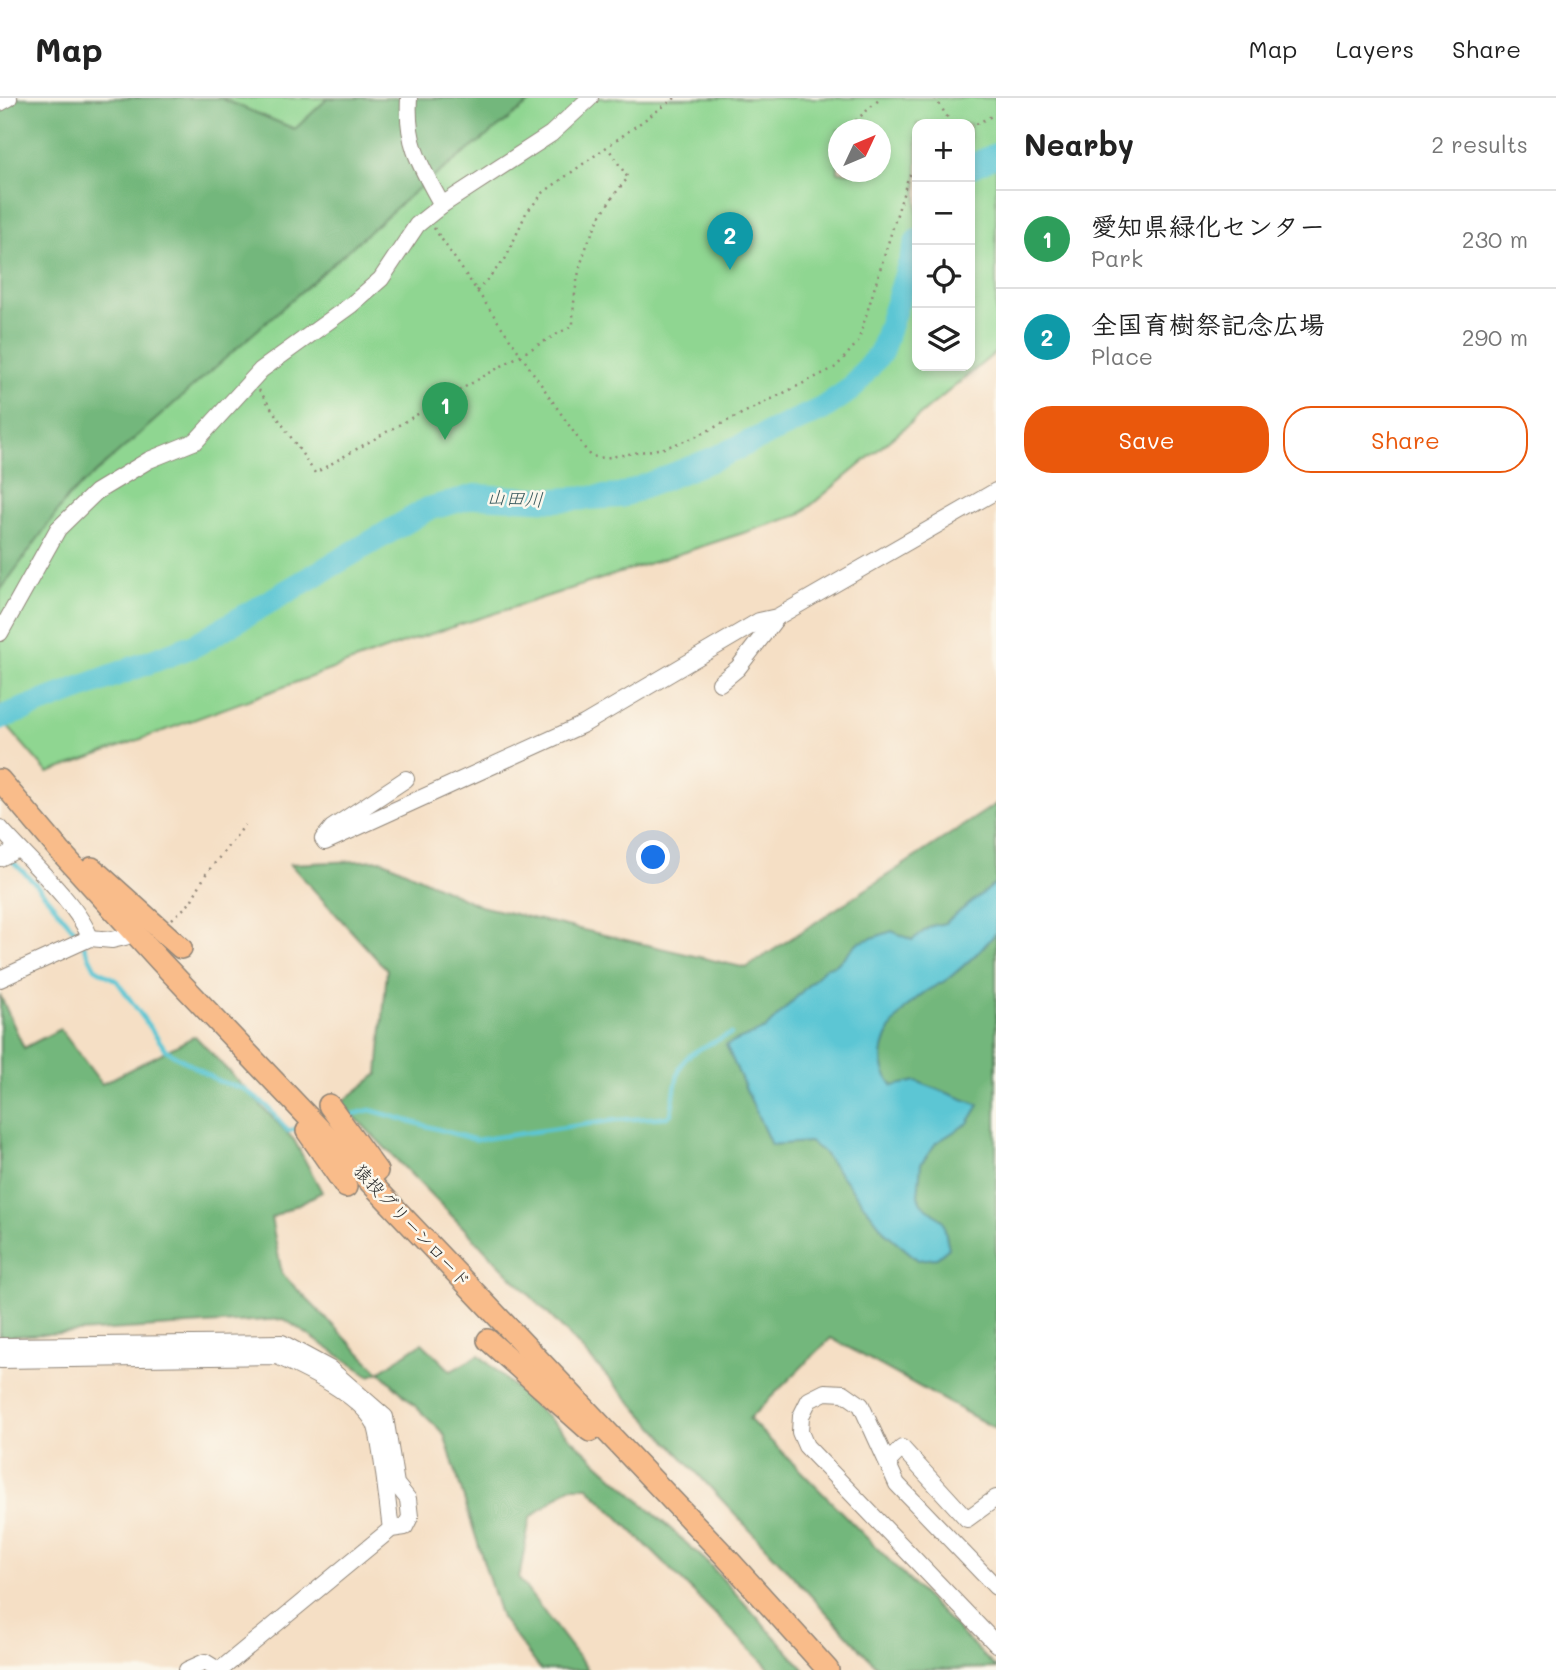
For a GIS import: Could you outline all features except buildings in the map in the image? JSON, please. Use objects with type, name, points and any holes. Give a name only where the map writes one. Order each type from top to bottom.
[{"type":"main road","points":[[6,788],[181,948]]},
{"type":"main road","name":"猿投グリーンロード","points":[[6,788],[161,962],[674,1503],[828,1670]]},
{"type":"main road","points":[[161,962],[294,1115],[346,1187]]},
{"type":"main road","points":[[329,1105],[380,1175],[543,1357],[563,1386]]},
{"type":"main road","points":[[488,1340],[674,1503]]},
{"type":"street","points":[[0,103],[9,98]]},
{"type":"street","points":[[409,98],[407,126],[411,144],[442,205]]},
{"type":"street","points":[[0,633],[58,529],[96,492],[149,460],[196,441],[251,379],[368,292],[381,279],[409,234],[426,217],[551,134],[590,98]]},
{"type":"street","points":[[406,779],[332,828],[323,839],[325,842],[584,723],[759,621],[777,617],[996,491]]},
{"type":"street","points":[[720,683],[738,668],[777,617]]},
{"type":"street","points":[[0,828],[72,908],[86,927],[90,938]]},
{"type":"street","points":[[0,858],[18,849]]},
{"type":"street","points":[[0,979],[90,938],[113,940],[125,937]]},
{"type":"street","points":[[0,1346],[282,1343],[330,1369],[385,1418],[396,1484],[408,1499],[410,1517],[405,1527],[391,1528],[219,1670],[205,1662],[187,1670]]},
{"type":"street","points":[[0,1360],[277,1356],[316,1374],[354,1402],[375,1423],[391,1528]]},
{"type":"street","points":[[996,1587],[897,1484],[861,1405],[844,1394],[825,1392],[809,1400],[801,1416],[800,1432],[806,1446],[996,1644]]},
{"type":"street","points":[[887,1463],[902,1448],[968,1518],[996,1498]]},
{"type":"path","points":[[477,291],[506,258],[533,203],[577,166],[608,148],[675,98]]},
{"type":"path","points":[[857,119],[881,98]]},
{"type":"path","points":[[935,98],[949,119]]},
{"type":"path","points":[[975,124],[996,114]]},
{"type":"path","points":[[251,379],[315,473],[573,325],[575,288],[586,245],[603,211],[628,178],[608,148]]},
{"type":"path","points":[[426,217],[590,456],[604,457],[664,448],[693,438],[836,367],[858,342],[912,172]]},
{"type":"path","points":[[171,920],[190,903],[206,874],[244,825]]},
{"type":"green space","points":[[0,98],[996,98],[996,352],[975,369],[975,119],[912,119],[912,371],[973,371],[799,515],[409,641],[48,773],[0,718]]},
{"type":"green space","points":[[0,98],[220,98],[295,129],[328,98],[536,98],[414,192],[68,497],[0,591]]},
{"type":"green space","points":[[996,804],[996,1429],[831,1338],[749,1419],[996,1668],[880,1670],[565,1331],[341,1103],[378,1074],[387,970],[290,864],[382,860],[480,906],[746,968]]},
{"type":"green space","points":[[0,995],[24,1048],[60,1029],[102,1084],[195,1036],[294,1140],[322,1192],[271,1218],[282,1274],[379,1372],[422,1343],[451,1371],[479,1355],[707,1562],[805,1670],[771,1670],[588,1487],[570,1487],[530,1518],[519,1579],[588,1670],[541,1670],[501,1618],[444,1434],[380,1372],[370,1376],[284,1319],[0,1337]]},
{"type":"water","points":[[996,883],[996,933],[955,973],[924,993],[901,1014],[883,1049],[882,1062],[893,1086],[916,1081],[979,1105],[968,1123],[936,1143],[921,1164],[918,1196],[921,1203],[943,1221],[949,1248],[937,1258],[918,1260],[886,1233],[822,1151],[809,1142],[771,1145],[726,1045],[765,1029],[825,968],[837,964],[857,943],[892,931],[912,940],[931,926],[945,923]]},
{"type":"waterway","name":"山田川","points":[[975,165],[996,155]]},
{"type":"waterway","name":"山田川","points":[[0,718],[195,645],[428,509],[475,496],[556,500],[620,496],[713,459],[822,409],[851,389],[881,352],[916,245]]},
{"type":"waterway","points":[[10,859],[34,882],[81,938]]},
{"type":"waterway","points":[[84,946],[95,968],[117,981],[166,1050],[218,1081],[244,1089],[267,1106],[288,1131],[300,1128]]},
{"type":"waterway","points":[[346,1116],[370,1110],[476,1140],[616,1120],[667,1117],[671,1114],[677,1080],[684,1061],[699,1049],[731,1034]]},
{"type":"place","name":"全国育樹祭記念広場","points":[[730,270]]},
{"type":"place","name":"愛知県緑化センター","points":[[445,440]]}]
